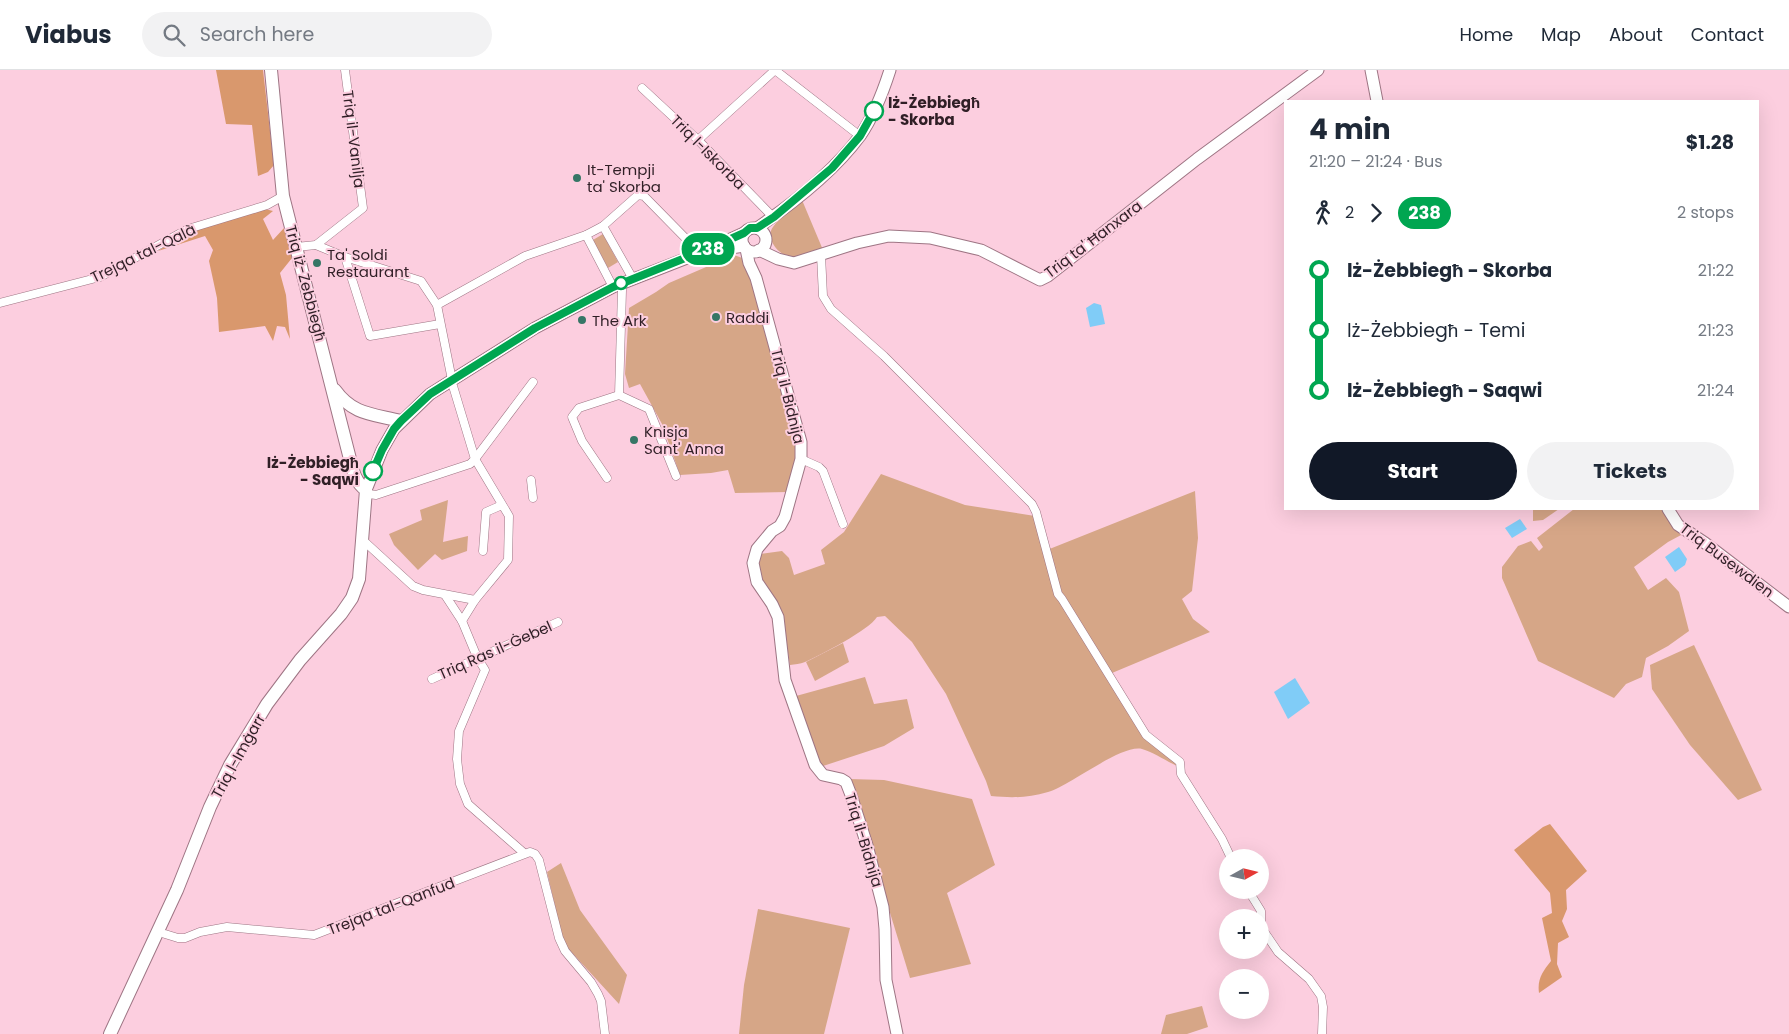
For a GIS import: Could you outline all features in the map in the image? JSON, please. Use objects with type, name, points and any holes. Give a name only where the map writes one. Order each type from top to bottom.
[{"type":"main road","name":"Triq iż-Żebbiegħ","points":[[271,70],[283,196],[355,478],[367,492]]},
{"type":"main road","points":[[332,386],[344,401],[356,410],[401,421]]},
{"type":"main road","points":[[341,422],[347,412],[356,410]]},
{"type":"main road","name":"Triq l-Imġarr","points":[[116,1034],[165,934],[201,844],[236,768],[272,707],[358,602],[365,579],[367,492]]},
{"type":"main road","name":"Triq l-Imġarr","points":[[110,1034],[177,890],[210,807],[230,765],[267,704],[300,660],[342,614],[352,598],[359,579],[367,492]]},
{"type":"street","name":"Triq il-Vanilja","points":[[316,244],[362,208],[345,70]]},
{"type":"street","points":[[698,140],[775,70],[860,136]]},
{"type":"street","points":[[618,287],[724,249],[751,249],[764,246],[762,234],[774,217],[832,168],[860,136],[874,111],[890,70]]},
{"type":"street","name":"Triq ta' Ħanxara","points":[[751,249],[794,263],[857,243],[889,236],[930,238],[980,250],[1040,280],[1048,276],[1204,154],[1318,70]]},
{"type":"street","points":[[1371,70],[1377,100]]},
{"type":"street","name":"Triq l-Iskorba","points":[[642,88],[698,140],[774,217]]},
{"type":"street","points":[[437,306],[525,256],[586,235],[602,226],[638,195],[644,196],[700,253]]},
{"type":"street","name":"Trejqa tal-Qalà","points":[[0,303],[100,277],[188,229],[266,205],[283,196]]},
{"type":"street","points":[[602,226],[633,279]]},
{"type":"street","points":[[367,492],[382,450],[401,421],[430,394],[452,383],[535,328],[633,279],[700,253],[744,233],[750,228],[762,234],[778,259]]},
{"type":"street","points":[[744,233],[742,239],[751,249]]},
{"type":"street","points":[[586,235],[618,287],[619,395]]},
{"type":"street","points":[[296,247],[316,244],[345,256],[420,281],[437,306],[452,383],[476,459],[509,516],[508,560],[475,600],[462,621]]},
{"type":"street","name":"Triq il-Bidnija","points":[[751,249],[756,278],[802,442],[800,459],[785,517],[780,526],[772,531],[757,549],[754,558],[754,571],[757,582],[772,604],[778,617],[785,680],[815,765],[823,776],[842,779],[846,782],[862,828],[883,907],[886,929],[886,980],[896,1034]]},
{"type":"street","points":[[821,255],[823,296],[831,309],[884,356],[1032,504],[1036,512],[1058,594],[1146,735],[1180,762],[1181,774],[1227,849]]},
{"type":"street","points":[[345,256],[370,336],[440,324]]},
{"type":"street","points":[[367,492],[376,495],[470,464],[476,459],[533,382]]},
{"type":"street","points":[[367,492],[392,440],[405,425],[452,383]]},
{"type":"street","points":[[607,478],[582,441],[572,417],[579,408],[619,395],[648,409],[676,476]]},
{"type":"street","points":[[800,459],[819,466],[823,471],[843,524]]},
{"type":"street","points":[[530,480],[533,498]]},
{"type":"street","points":[[483,551],[486,512],[502,505]]},
{"type":"street","name":"Triq Busewdien","points":[[1669,510],[1678,525],[1705,543],[1789,607]]},
{"type":"street","points":[[366,544],[413,586],[445,595],[475,600]]},
{"type":"street","points":[[445,595],[462,621],[484,670],[459,732],[457,759],[460,784],[468,804],[524,853],[534,854],[539,860],[559,938],[565,951],[598,994],[605,1034]]},
{"type":"street","name":"Triq Ras il-Ġebel","points":[[432,678],[558,622]]},
{"type":"street","name":"Trejqa tal-Qanfud","points":[[165,934],[185,938],[200,932],[227,927],[314,935],[512,860],[524,853]]},
{"type":"street","points":[[1254,899],[1261,911],[1261,927],[1278,952],[1310,979],[1321,996],[1323,1006],[1322,1034]]},
{"type":"shaded area","points":[[216,70],[263,70],[274,165],[268,172],[258,176],[252,125],[226,124]]},
{"type":"shaded area","points":[[802,200],[823,250],[804,257],[788,257],[775,247],[772,242],[771,232],[779,220]]},
{"type":"shaded area","points":[[265,209],[273,211],[263,219],[273,240],[284,228],[292,258],[280,273],[286,295],[290,339],[285,327],[277,326],[273,341],[265,326],[219,332],[217,298],[209,261],[213,250],[205,236],[158,251],[180,237],[202,228]]},
{"type":"shaded area","points":[[603,234],[618,262],[608,268],[593,240]]},
{"type":"shaded area","points":[[734,255],[745,259],[783,394],[784,407],[790,410],[799,447],[788,492],[735,493],[728,470],[680,475],[662,424],[640,384],[629,388],[625,374],[629,308],[669,283]]},
{"type":"shaded area","points":[[881,474],[965,505],[1035,516],[1056,595],[1145,738],[1177,766],[1146,750],[1133,749],[1109,759],[1048,792],[1020,797],[991,796],[946,694],[912,642],[885,616],[877,617],[865,629],[822,654],[803,663],[790,665],[785,634],[756,568],[761,554],[782,551],[789,558],[794,575],[825,564],[821,550],[844,532]]},
{"type":"shaded area","points":[[1195,491],[1198,538],[1192,591],[1182,599],[1193,619],[1210,632],[1112,673],[1085,635],[1061,595],[1047,550]]},
{"type":"shaded area","points":[[448,500],[443,542],[468,536],[467,551],[442,560],[435,554],[418,570],[394,545],[389,534],[422,520],[420,510]]},
{"type":"shaded area","points":[[1533,510],[1558,510],[1543,520],[1533,521]]},
{"type":"shaded area","points":[[1573,510],[1665,510],[1683,534],[1668,542],[1634,567],[1648,590],[1666,578],[1679,592],[1689,631],[1668,646],[1646,658],[1642,677],[1626,684],[1614,698],[1538,661],[1502,578],[1502,567],[1518,546],[1531,541],[1539,551],[1543,547],[1537,538]]},
{"type":"shaded area","points":[[843,643],[849,662],[815,681],[806,662]]},
{"type":"shaded area","points":[[1694,645],[1762,790],[1738,800],[1690,745],[1652,689],[1650,665]]},
{"type":"shaded area","points":[[865,677],[874,704],[907,699],[914,728],[884,746],[820,767],[796,696]]},
{"type":"shaded area","points":[[849,779],[884,780],[972,799],[995,865],[947,893],[971,964],[910,978]]},
{"type":"shaded area","points":[[1550,824],[1587,871],[1566,890],[1567,909],[1562,921],[1569,937],[1558,943],[1557,964],[1562,977],[1539,993],[1541,976],[1551,961],[1542,918],[1552,913],[1550,893],[1514,850],[1543,827]]},
{"type":"shaded area","points":[[561,863],[580,910],[627,975],[619,1004],[564,944],[547,872]]},
{"type":"shaded area","points":[[758,909],[850,928],[824,1034],[739,1034],[744,985]]},
{"type":"shaded area","points":[[1202,1006],[1208,1027],[1187,1034],[1161,1034],[1166,1015]]},
{"type":"water","points":[[1094,303],[1101,305],[1105,324],[1090,327],[1086,308]]},
{"type":"water","points":[[1520,519],[1527,529],[1512,538],[1505,528]]},
{"type":"water","points":[[1679,547],[1687,559],[1685,565],[1675,572],[1665,557]]},
{"type":"water","points":[[1295,678],[1310,703],[1288,719],[1274,692]]},
{"type":"bus line","name":"238","points":[[373,471],[394,429],[430,394],[535,328],[613,287],[715,246],[744,233],[750,228],[757,228],[774,217],[832,168],[860,136],[874,111]]},
{"type":"place","name":"Iż-Żebbiegħ - Skorba","points":[[874,111]]},
{"type":"place","name":"It-Tempji ta' Skorba","points":[[577,178]]},
{"type":"place","name":"Ta' Soldi Restaurant","points":[[317,263]]},
{"type":"place","name":"Raddi","points":[[716,317]]},
{"type":"place","name":"The Ark","points":[[582,320]]},
{"type":"place","name":"Knisja Sant' Anna","points":[[634,440]]},
{"type":"place","name":"Iż-Żebbiegħ - Saqwi","points":[[373,471]]}]
